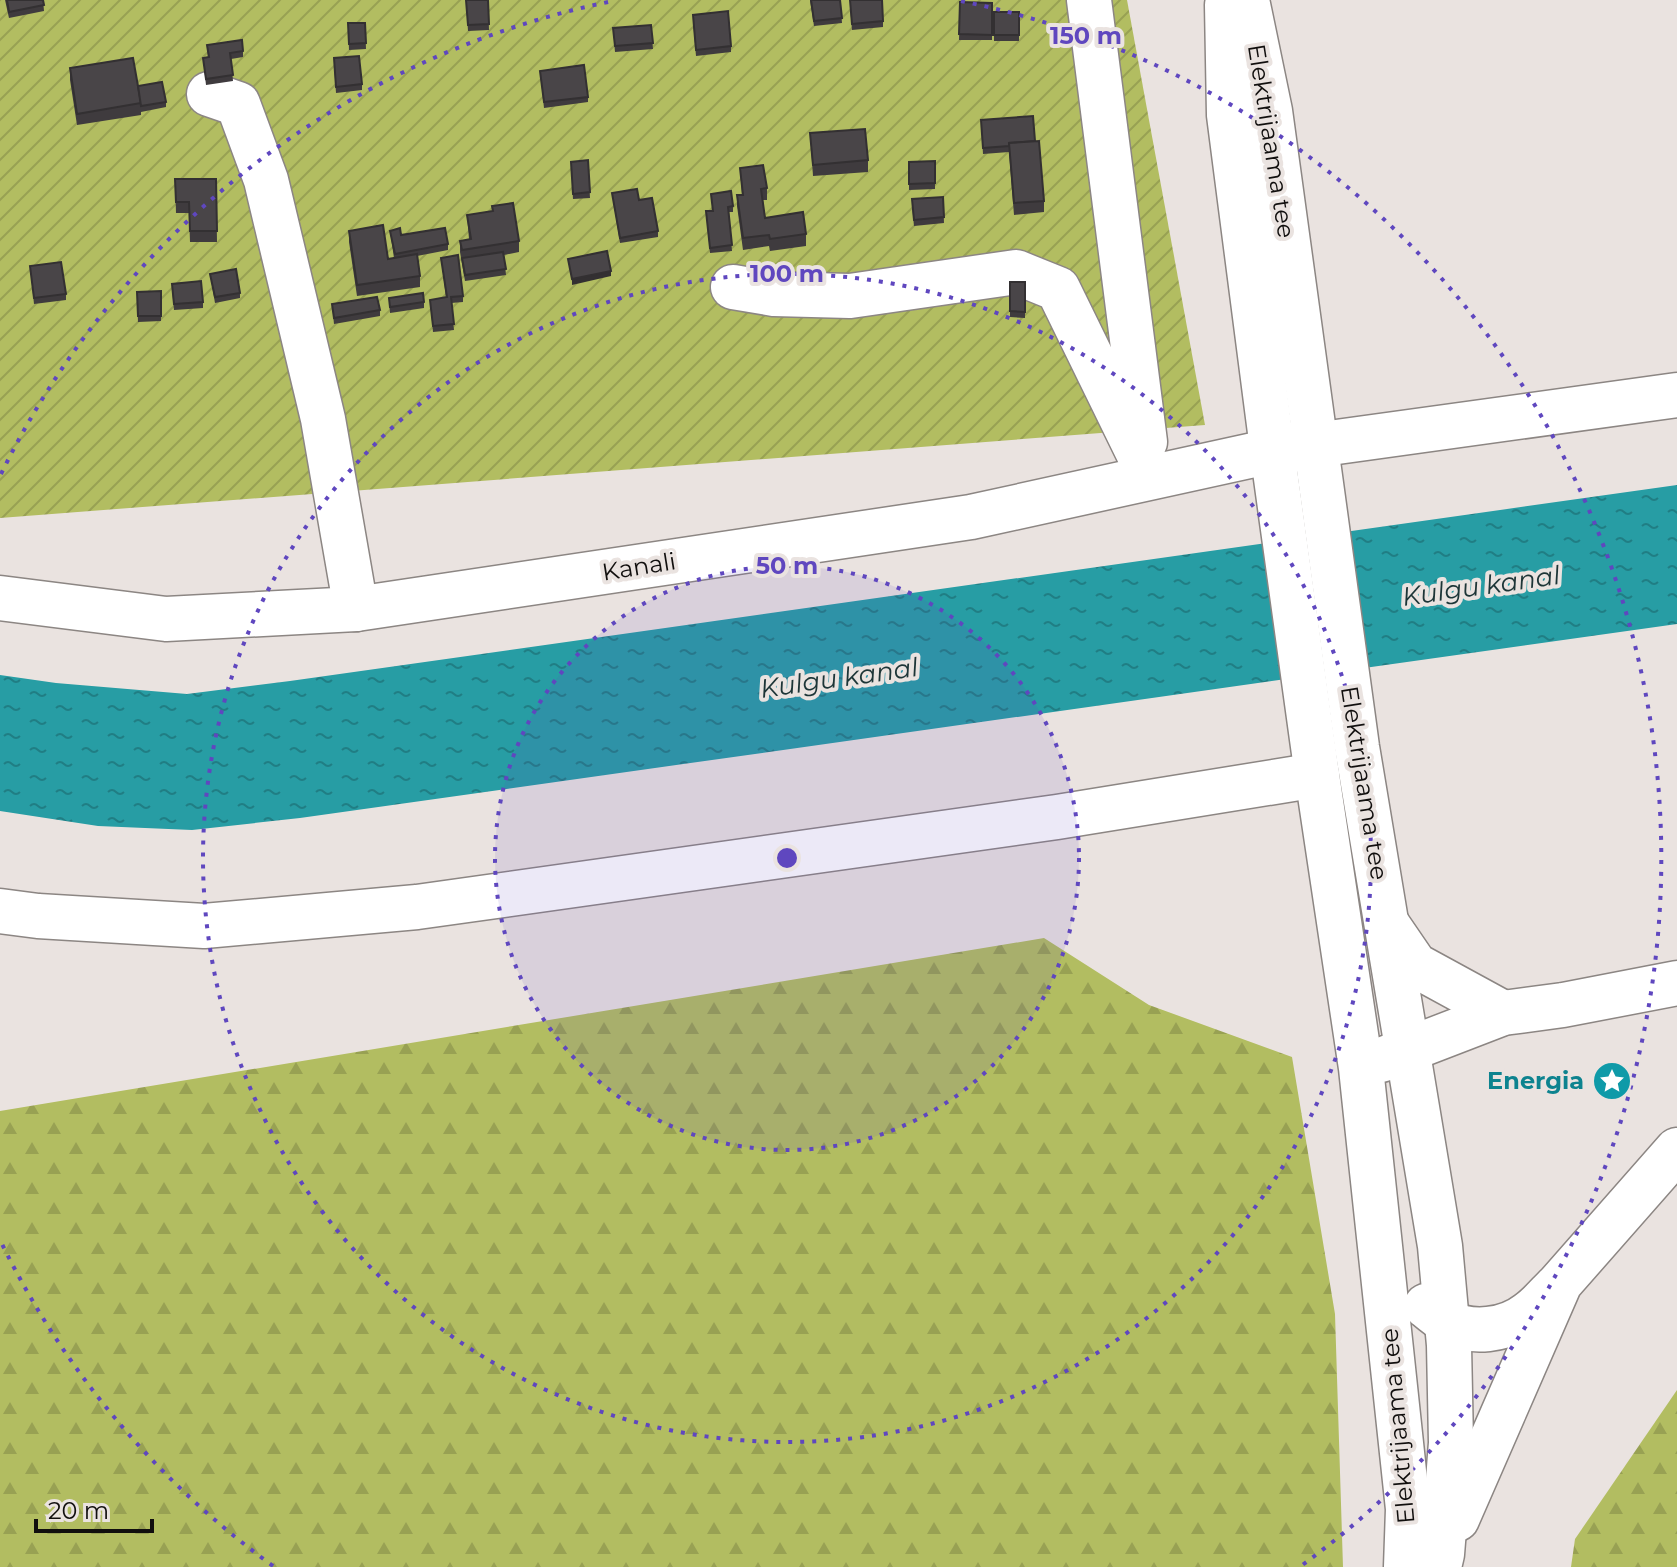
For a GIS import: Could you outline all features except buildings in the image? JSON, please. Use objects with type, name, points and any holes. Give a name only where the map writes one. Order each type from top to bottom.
[{"type":"street","points":[[1089,0],[1150,477]]},
{"type":"street","name":"Elektrijaama tee","points":[[1227,0],[1229,115],[1315,763],[1361,1068],[1408,1509],[1429,1563]]},
{"type":"street","name":"Elektrijaama tee","points":[[1247,0],[1270,111],[1357,747],[1440,1246],[1447,1322],[1451,1443],[1429,1563]]},
{"type":"street","points":[[209,94],[238,104],[266,180],[323,419],[356,609]]},
{"type":"street","points":[[733,287],[774,294],[850,296],[1016,272],[1058,289],[1150,477]]},
{"type":"street","name":"Kanali","points":[[2,586],[166,619],[356,609],[971,517],[1150,477],[1317,455],[1677,395]]},
{"type":"street","points":[[0,911],[204,926],[417,907],[1057,817],[1315,763]]},
{"type":"street","points":[[1387,924],[1415,965],[1503,1013]]},
{"type":"street","points":[[1361,1068],[1503,1013],[1677,983]]},
{"type":"street","points":[[1381,1248],[1416,1299],[1447,1322],[1467,1329],[1501,1327],[1529,1314],[1560,1283],[1677,1150]]},
{"type":"street","points":[[1429,1563],[1560,1283]]},
{"type":"green space","points":[[0,0],[1127,0],[1205,425],[0,518]]},
{"type":"green space","points":[[1044,938],[1149,1005],[1292,1057],[1335,1314],[1343,1567],[0,1567],[0,1111]]},
{"type":"green space","points":[[1677,1390],[1677,1567],[1571,1567],[1575,1539]]},
{"type":"water","name":"Kulgu kanal","points":[[1677,485],[1677,624],[300,818],[192,830],[98,826],[0,811],[0,675],[187,694]]},
{"type":"place","name":"Energia","points":[[1612,1081]]}]
